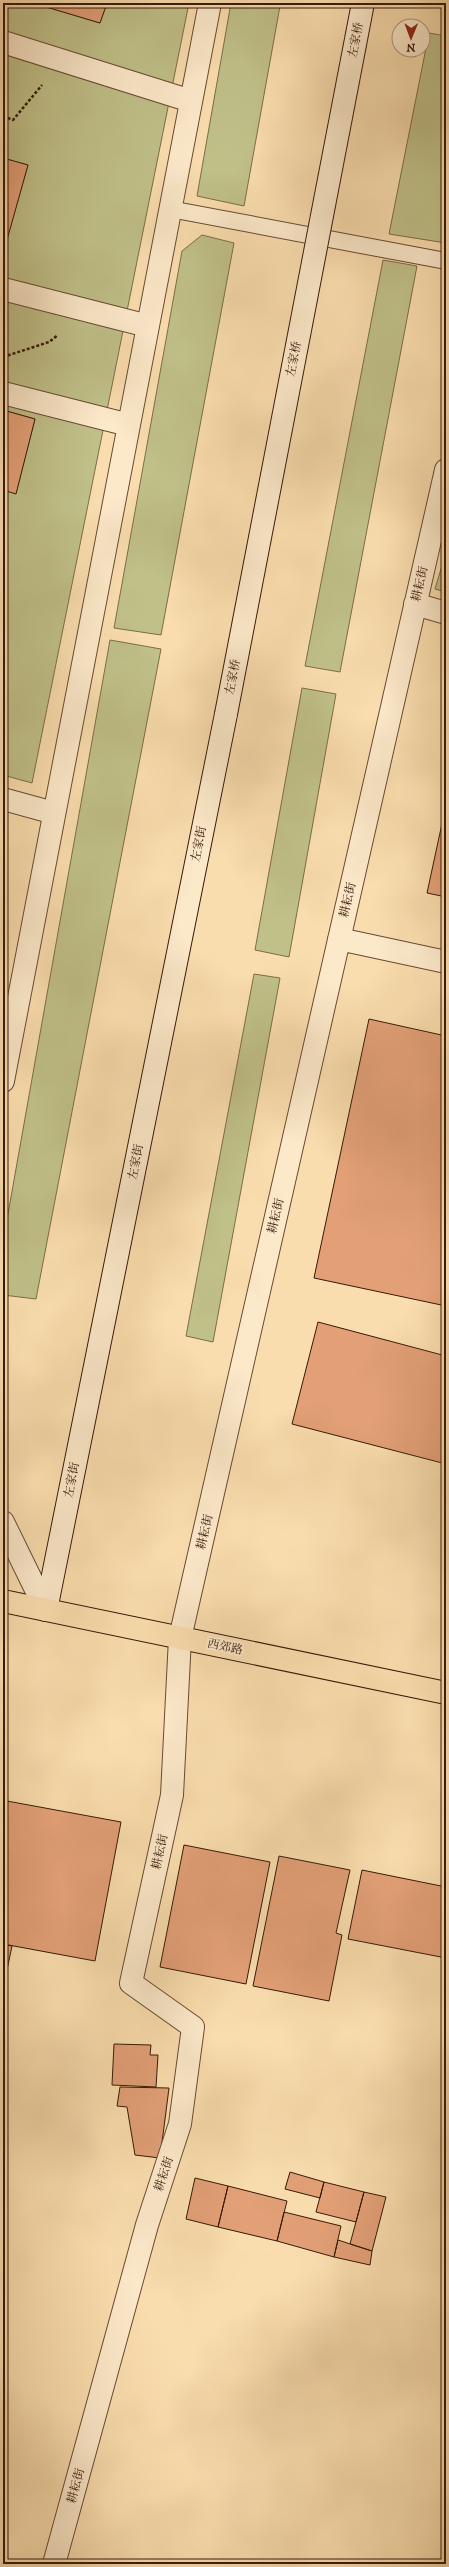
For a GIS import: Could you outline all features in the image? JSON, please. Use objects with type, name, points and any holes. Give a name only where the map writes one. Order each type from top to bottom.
[{"type":"main road","name":"西郊路","points":[[3,1601],[446,1693]]},
{"type":"street","points":[[3,1081],[210,3]]},
{"type":"street","name":"左家桥","points":[[226,714],[363,3]]},
{"type":"street","points":[[3,42],[191,101]]},
{"type":"street","points":[[3,288],[148,326]]},
{"type":"street","points":[[3,393],[129,425]]},
{"type":"street","name":"耕耘街","points":[[54,2564],[147,2225],[180,2124],[193,2027],[132,1983],[172,1795],[180,1638],[446,470]]},
{"type":"street","points":[[415,604],[446,613]]},
{"type":"street","name":"左家街","points":[[46,1610],[226,714]]},
{"type":"street","points":[[3,799],[54,813]]},
{"type":"street","points":[[339,939],[446,962]]},
{"type":"street","points":[[3,1522],[46,1610]]},
{"type":"lane","points":[[170,209],[446,261]]},
{"type":"path","points":[[425,3],[446,7]]},
{"type":"path","points":[[3,116],[13,120],[62,60]]},
{"type":"path","points":[[3,356],[49,342],[91,311]]},
{"type":"green space","points":[[3,3],[33,3],[100,23],[107,3],[189,3],[32,783],[3,775],[3,490],[16,493],[35,419],[3,410],[3,246],[5,246],[28,165],[3,158]]},
{"type":"green space","points":[[231,3],[280,6],[244,206],[197,196]]},
{"type":"green space","points":[[431,33],[446,36],[446,243],[389,234],[424,58],[431,58]]},
{"type":"green space","points":[[202,235],[234,243],[161,635],[114,628],[182,251]]},
{"type":"green space","points":[[383,260],[417,266],[340,672],[305,666]]},
{"type":"green space","points":[[446,552],[446,592],[435,589]]},
{"type":"green space","points":[[110,640],[161,649],[36,1299],[3,1295],[3,1242]]},
{"type":"green space","points":[[302,688],[336,694],[289,957],[255,950]]},
{"type":"green space","points":[[254,974],[280,978],[213,1342],[186,1336]]},
{"type":"building","points":[[33,3],[107,3],[100,23]]},
{"type":"building","points":[[3,158],[28,165],[5,247],[3,246]]},
{"type":"building","points":[[3,410],[35,419],[16,494],[3,490]]},
{"type":"building","points":[[446,805],[446,897],[427,893]]},
{"type":"building","points":[[369,1019],[446,1036],[446,1306],[314,1278]]},
{"type":"building","points":[[318,1322],[446,1356],[446,1464],[292,1424]]},
{"type":"building","points":[[7,1801],[121,1822],[95,1961],[3,1944],[3,1825]]},
{"type":"building","points":[[184,1845],[270,1862],[246,1984],[160,1967]]},
{"type":"building","points":[[279,1856],[350,1870],[336,1933],[342,1935],[329,2001],[253,1986]]},
{"type":"building","points":[[362,1870],[446,1887],[446,1958],[348,1939]]},
{"type":"building","points":[[3,1944],[12,1946],[3,1989]]},
{"type":"building","points":[[114,2044],[151,2045],[150,2055],[158,2055],[156,2087],[112,2085]]},
{"type":"building","points":[[120,2087],[169,2088],[160,2158],[135,2155],[127,2107],[117,2106]]},
{"type":"building","points":[[290,2172],[324,2182],[320,2198],[285,2189]]},
{"type":"building","points":[[195,2178],[228,2186],[218,2227],[186,2219]]},
{"type":"building","points":[[324,2182],[364,2192],[356,2222],[316,2212]]},
{"type":"building","points":[[228,2186],[287,2201],[277,2241],[218,2227]]},
{"type":"building","points":[[364,2192],[386,2197],[372,2251],[350,2244]]},
{"type":"building","points":[[284,2212],[341,2226],[334,2257],[277,2241]]},
{"type":"building","points":[[338,2240],[372,2251],[370,2265],[334,2257]]}]
